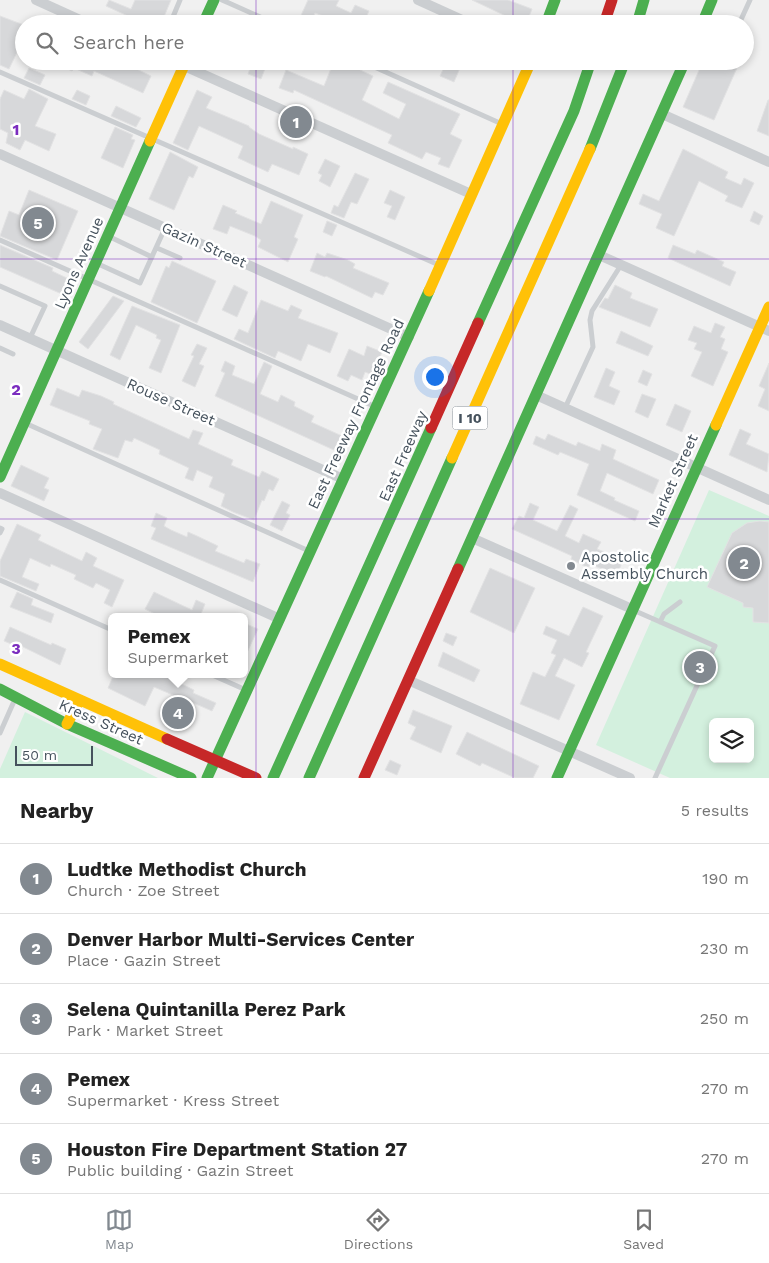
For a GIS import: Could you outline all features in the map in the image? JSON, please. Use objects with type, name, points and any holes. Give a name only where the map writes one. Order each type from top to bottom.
[{"type":"main road","points":[[207,15],[214,0]]},
{"type":"main road","points":[[549,15],[555,0]]},
{"type":"main road","points":[[607,15],[612,0]]},
{"type":"main road","points":[[640,15],[644,0]]},
{"type":"main road","points":[[706,15],[712,0]]},
{"type":"main road","name":"Lyons Avenue","points":[[0,477],[152,139],[178,70]]},
{"type":"main road","name":"East Freeway Frontage Road","points":[[207,778],[214,759],[248,691],[408,337],[470,194],[527,70]]},
{"type":"main road","name":"East Freeway","points":[[273,778],[574,111],[589,70]]},
{"type":"main road","name":"I 10","points":[[310,775],[586,159],[621,70]]},
{"type":"main road","points":[[364,778],[681,70]]},
{"type":"main road","name":"Market Street","points":[[557,778],[696,467],[764,329],[769,307]]},
{"type":"main road","name":"Kress Street","points":[[0,664],[79,701],[256,778]]},
{"type":"main road","name":"Kress Street","points":[[0,689],[68,724],[190,778]]},
{"type":"main road","points":[[68,724],[79,701]]},
{"type":"street","points":[[36,0],[69,15]]},
{"type":"street","points":[[418,0],[451,15]]},
{"type":"street","points":[[196,70],[470,194]]},
{"type":"street","points":[[662,114],[769,162]]},
{"type":"street","name":"Gazin Street","points":[[0,154],[408,337]]},
{"type":"street","points":[[599,255],[764,329]]},
{"type":"street","name":"Rouse Street","points":[[0,325],[343,479]]},
{"type":"street","points":[[536,395],[769,500]]},
{"type":"street","points":[[0,493],[280,619]]},
{"type":"street","points":[[472,538],[632,609]]},
{"type":"street","points":[[408,680],[630,778]]},
{"type":"lane","points":[[174,15],[180,0]]},
{"type":"lane","points":[[222,0],[256,15]]},
{"type":"lane","points":[[743,15],[750,0]]},
{"type":"lane","points":[[381,70],[503,124]]},
{"type":"lane","points":[[0,72],[440,266]]},
{"type":"lane","points":[[96,263],[140,283],[165,228]]},
{"type":"lane","points":[[108,236],[152,257]]},
{"type":"lane","points":[[0,240],[376,407]]},
{"type":"lane","points":[[156,248],[180,258]]},
{"type":"lane","points":[[565,408],[593,347],[590,320],[592,311],[621,265]]},
{"type":"lane","points":[[0,286],[45,306],[29,338]]},
{"type":"lane","points":[[0,348],[13,354]]},
{"type":"lane","points":[[24,423],[310,551]]},
{"type":"lane","points":[[0,528],[2,528],[0,533]]},
{"type":"lane","points":[[0,580],[108,628]]},
{"type":"lane","points":[[660,622],[664,614],[680,602]]},
{"type":"lane","points":[[632,609],[715,646],[655,778]]},
{"type":"lane","points":[[219,678],[248,691]]},
{"type":"lane","points":[[0,733],[15,697]]},
{"type":"green space","points":[[709,490],[769,516],[769,778],[670,778],[596,745]]},
{"type":"green space","points":[[25,712],[158,778],[0,778],[0,769]]},
{"type":"building","points":[[109,0],[131,9],[135,0],[171,0],[165,15],[126,15],[106,6]]},
{"type":"building","points":[[308,0],[339,0],[336,6],[351,13],[355,5],[369,11],[367,15],[321,15],[315,13],[314,15],[301,15]]},
{"type":"building","points":[[472,0],[508,0],[532,9],[530,15],[504,15]]},
{"type":"building","points":[[0,16],[15,22],[15,56],[9,69],[0,65]]},
{"type":"building","points":[[28,70],[34,70],[45,75],[40,85],[24,78]]},
{"type":"building","points":[[78,70],[139,70],[151,76],[143,93],[94,71],[92,76]]},
{"type":"building","points":[[250,70],[264,70],[261,79],[248,74]]},
{"type":"building","points":[[286,70],[324,86],[330,70],[360,70],[373,76],[362,100],[399,119],[406,104],[383,93],[388,82],[460,114],[450,134],[462,140],[449,168],[438,164],[441,158],[426,152],[422,159],[388,143],[392,135],[294,90],[293,93],[279,88]]},
{"type":"building","points":[[443,70],[459,70],[454,82],[440,76]]},
{"type":"building","points":[[699,70],[736,70],[714,120],[683,107]]},
{"type":"building","points":[[29,89],[48,99],[35,126],[56,134],[49,151],[25,140],[20,150],[6,143],[8,133],[0,129],[0,99],[4,90],[24,99]]},
{"type":"building","points":[[77,90],[90,96],[86,105],[72,99]]},
{"type":"building","points":[[197,90],[212,97],[206,108],[249,126],[259,134],[308,154],[299,175],[272,164],[268,172],[238,158],[243,146],[199,126],[188,150],[173,143]]},
{"type":"building","points":[[769,100],[769,136],[757,131]]},
{"type":"building","points":[[116,106],[141,118],[136,127],[111,116]]},
{"type":"building","points":[[115,127],[133,135],[131,139],[135,140],[123,168],[101,158]]},
{"type":"building","points":[[683,149],[728,172],[725,178],[741,185],[744,178],[754,183],[742,208],[725,201],[728,196],[699,181],[674,236],[656,228],[662,214],[639,204],[643,194],[659,201]]},
{"type":"building","points":[[170,152],[198,167],[193,178],[189,176],[174,210],[149,199]]},
{"type":"building","points":[[325,159],[340,166],[330,187],[319,181],[322,175],[318,173]]},
{"type":"building","points":[[355,173],[369,179],[357,204],[351,202],[344,218],[331,213],[334,205],[338,207]]},
{"type":"building","points":[[29,190],[78,211],[57,260],[0,236],[9,211],[19,215]]},
{"type":"building","points":[[390,190],[405,197],[395,220],[387,217],[392,206],[384,203]]},
{"type":"building","points":[[271,201],[303,215],[294,237],[298,239],[288,262],[258,247],[261,240],[255,236],[230,226],[227,234],[213,229],[223,205],[237,211],[235,213],[261,224]]},
{"type":"building","points":[[754,211],[763,216],[759,225],[750,221]]},
{"type":"building","points":[[327,221],[337,225],[332,236],[323,232]]},
{"type":"building","points":[[0,245],[53,268],[52,271],[71,280],[64,295],[0,267]]},
{"type":"building","points":[[673,245],[695,254],[697,250],[724,262],[722,266],[736,272],[730,286],[668,258]]},
{"type":"building","points":[[317,253],[325,257],[327,253],[348,260],[355,264],[353,268],[389,283],[383,295],[375,292],[372,298],[326,276],[310,271]]},
{"type":"building","points":[[172,261],[216,281],[197,323],[151,302],[166,266],[169,268]]},
{"type":"building","points":[[234,285],[248,292],[237,317],[222,310]]},
{"type":"building","points":[[615,285],[632,293],[630,298],[658,309],[650,327],[599,307],[605,298],[608,299]]},
{"type":"building","points":[[113,296],[124,301],[88,349],[79,342]]},
{"type":"building","points":[[261,300],[288,311],[291,305],[302,310],[298,318],[338,333],[330,353],[308,344],[301,361],[278,351],[275,358],[234,339],[239,329],[248,333]]},
{"type":"building","points":[[132,306],[180,325],[161,373],[149,368],[161,340],[156,338],[157,335],[136,325],[120,360],[110,355]]},
{"type":"building","points":[[715,323],[725,327],[720,337],[725,339],[721,349],[728,352],[713,386],[691,376],[702,352],[694,349],[697,343],[688,340],[694,326],[711,333]]},
{"type":"building","points":[[621,331],[653,346],[648,356],[616,343]]},
{"type":"building","points":[[197,344],[207,348],[199,364],[204,366],[195,387],[182,381],[194,356],[191,355]]},
{"type":"building","points":[[367,346],[382,352],[373,375],[365,372],[362,380],[351,375],[348,381],[337,376],[349,349],[364,356]]},
{"type":"building","points":[[225,361],[235,366],[232,375],[254,384],[264,362],[272,366],[260,394],[278,402],[281,395],[295,402],[294,406],[314,416],[311,422],[342,436],[336,451],[215,396],[225,373],[221,371]]},
{"type":"building","points":[[769,363],[769,411],[758,406],[765,389],[759,386]]},
{"type":"building","points":[[606,368],[615,372],[609,386],[620,391],[614,405],[594,397]]},
{"type":"building","points":[[643,370],[652,374],[647,386],[638,382]]},
{"type":"building","points":[[57,388],[79,397],[82,390],[101,396],[114,402],[113,404],[189,439],[193,430],[203,433],[198,444],[233,460],[231,465],[259,477],[262,471],[279,479],[273,491],[269,489],[264,501],[262,500],[254,520],[233,512],[221,506],[225,494],[209,487],[213,477],[197,470],[193,481],[185,478],[189,468],[159,454],[160,450],[134,438],[132,442],[125,440],[118,458],[93,449],[102,429],[89,424],[90,421],[50,405]]},
{"type":"building","points":[[642,394],[656,399],[648,418],[635,412]]},
{"type":"building","points":[[675,404],[691,411],[682,432],[666,425]]},
{"type":"building","points":[[740,429],[751,434],[746,444],[769,454],[767,472],[729,455]]},
{"type":"building","points":[[548,434],[576,446],[578,442],[600,451],[602,444],[616,450],[613,459],[659,480],[653,494],[607,473],[600,491],[615,498],[614,500],[639,511],[635,521],[577,495],[589,464],[560,452],[558,455],[533,444],[536,436],[545,440]]},
{"type":"building","points":[[21,465],[49,478],[44,488],[49,490],[44,501],[11,486]]},
{"type":"building","points":[[282,501],[290,505],[286,513],[290,515],[282,531],[270,525]]},
{"type":"building","points":[[530,503],[539,507],[533,520],[557,531],[570,505],[578,509],[565,536],[579,543],[583,534],[601,542],[597,549],[623,560],[617,575],[590,564],[588,568],[571,559],[572,556],[512,529],[519,516],[524,518]]},
{"type":"building","points":[[156,513],[167,518],[164,526],[171,530],[187,537],[188,532],[197,536],[218,546],[215,551],[244,563],[246,559],[260,564],[253,582],[151,539],[156,528],[151,526]]},
{"type":"building","points":[[769,522],[769,623],[753,622],[753,608],[743,607],[743,603],[707,587],[732,533],[747,523]]},
{"type":"building","points":[[17,524],[41,535],[38,540],[82,561],[86,552],[97,558],[93,566],[124,580],[112,607],[104,603],[110,590],[96,583],[93,588],[74,579],[76,575],[51,564],[50,567],[30,558],[22,577],[39,584],[36,591],[0,576],[0,561]]},
{"type":"building","points":[[490,568],[535,588],[514,633],[470,612]]},
{"type":"building","points":[[17,592],[33,599],[31,605],[54,614],[51,623],[10,607]]},
{"type":"building","points":[[154,592],[192,610],[196,600],[205,604],[201,613],[153,613],[145,609]]},
{"type":"building","points":[[583,607],[603,616],[586,652],[589,653],[582,667],[564,658],[555,676],[575,685],[559,720],[520,704],[533,672],[545,677],[556,655],[551,653],[557,640],[543,634],[546,626],[569,636]]},
{"type":"building","points":[[248,625],[258,629],[248,650]]},
{"type":"building","points":[[10,627],[51,645],[52,643],[66,649],[60,665],[17,644],[16,646],[4,641]]},
{"type":"building","points":[[446,633],[457,637],[453,646],[443,641]]},
{"type":"building","points":[[443,652],[480,670],[474,682],[438,666]]},
{"type":"building","points":[[112,678],[169,678],[194,690],[193,693],[216,703],[212,711],[189,701],[176,729],[168,725],[180,698],[154,687],[145,706],[108,688]]},
{"type":"building","points":[[413,710],[452,726],[441,753],[410,739],[416,727],[408,723]]},
{"type":"building","points":[[467,732],[539,766],[533,778],[515,778],[482,763],[480,766],[456,754]]},
{"type":"building","points":[[390,760],[401,765],[397,775],[385,770]]},
{"type":"traffic: fast","points":[[207,15],[214,0]]},
{"type":"traffic: fast","points":[[549,15],[555,0]]},
{"type":"traffic: fast","points":[[640,15],[644,0]]},
{"type":"traffic: fast","points":[[706,15],[712,0]]},
{"type":"traffic: fast","points":[[478,323],[574,111],[588,70]]},
{"type":"traffic: fast","points":[[590,149],[621,70]]},
{"type":"traffic: fast","points":[[458,569],[681,70]]},
{"type":"traffic: fast","points":[[0,477],[150,141]]},
{"type":"traffic: fast","points":[[207,778],[429,291]]},
{"type":"traffic: fast","points":[[557,778],[716,425]]},
{"type":"traffic: fast","points":[[273,778],[431,428]]},
{"type":"traffic: fast","points":[[309,778],[452,458]]},
{"type":"traffic: fast","points":[[0,689],[67,724],[191,778]]},
{"type":"traffic: slow","points":[[150,141],[182,70]]},
{"type":"traffic: slow","points":[[429,291],[527,70]]},
{"type":"traffic: slow","points":[[452,458],[590,149]]},
{"type":"traffic: slow","points":[[716,425],[769,307]]},
{"type":"traffic: slow","points":[[0,664],[167,739]]},
{"type":"traffic: slow","points":[[67,724],[79,701]]},
{"type":"traffic: jam","points":[[607,15],[612,0]]},
{"type":"traffic: jam","points":[[431,428],[478,323]]},
{"type":"traffic: jam","points":[[364,778],[458,569]]},
{"type":"traffic: jam","points":[[167,739],[256,778]]},
{"type":"place","name":"Ludtke Methodist Church","points":[[296,122]]},
{"type":"place","name":"Houston Fire Department Station 27","points":[[38,223]]},
{"type":"place","name":"Denver Harbor Multi-Services Center","points":[[744,563]]},
{"type":"place","name":"Apostolic Assembly Church","points":[[571,566]]},
{"type":"place","name":"Selena Quintanilla Perez Park","points":[[700,667]]},
{"type":"place","name":"Pemex","points":[[178,713]]}]
